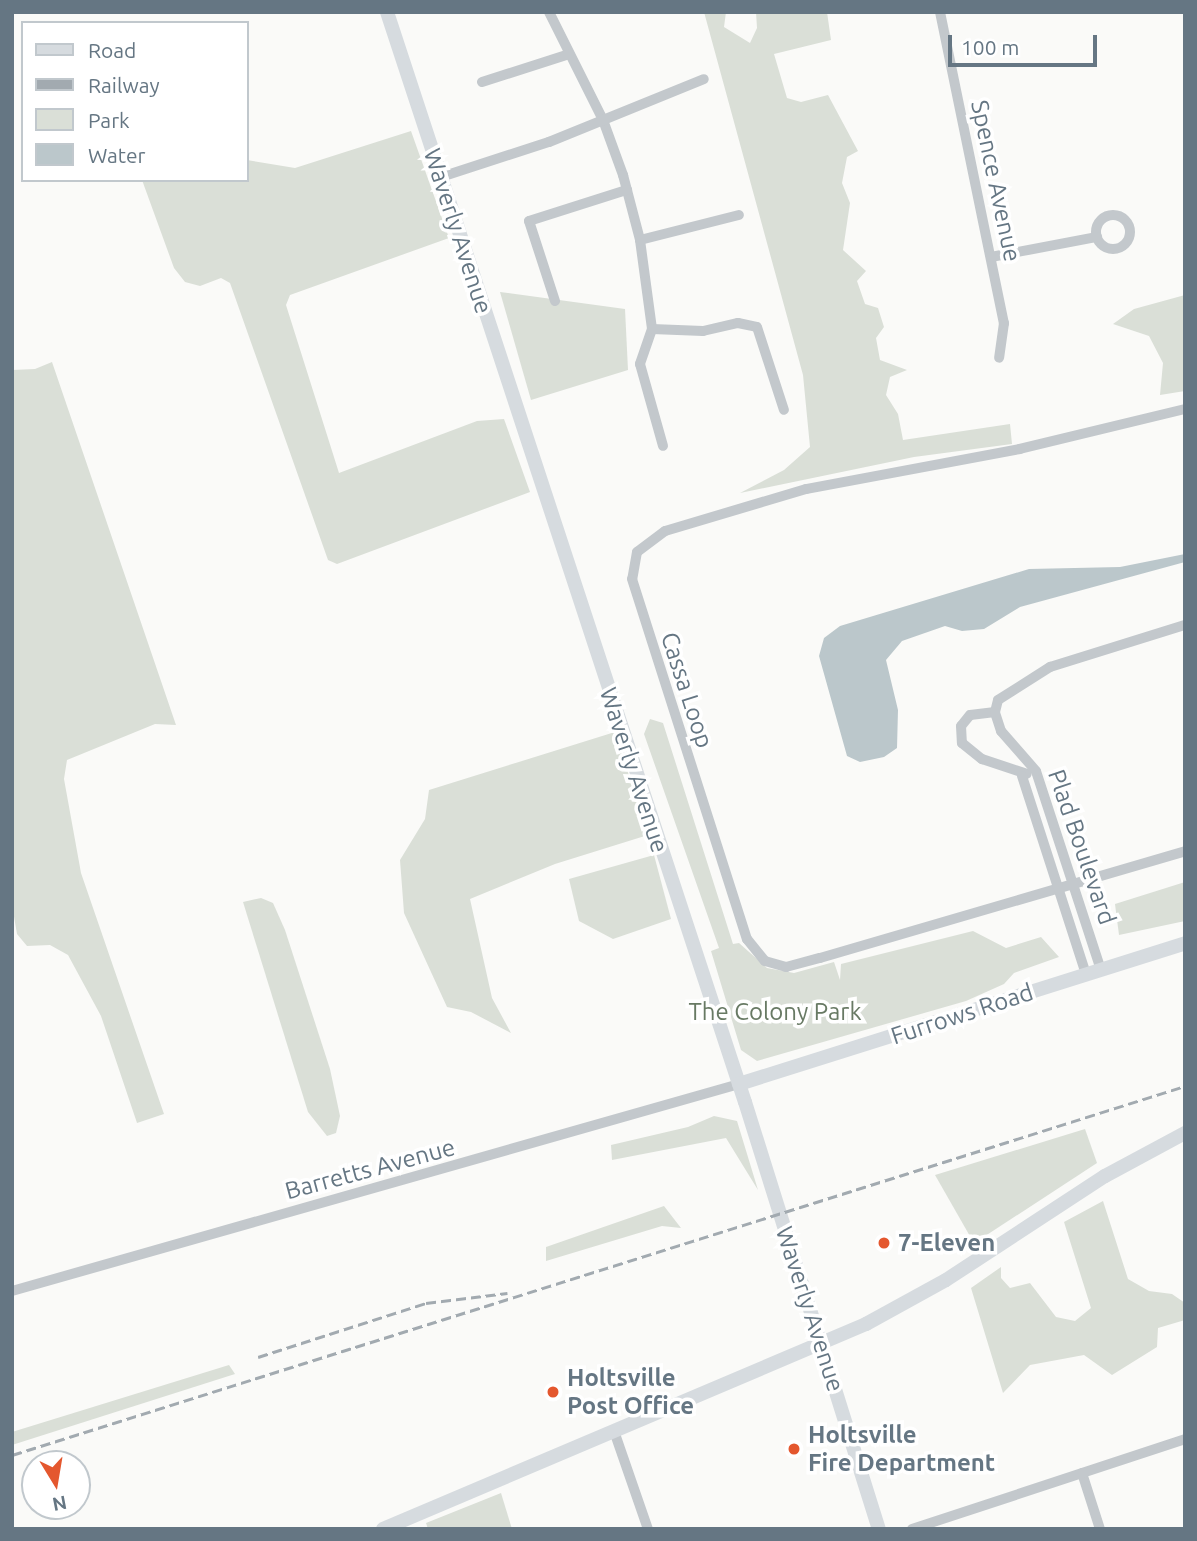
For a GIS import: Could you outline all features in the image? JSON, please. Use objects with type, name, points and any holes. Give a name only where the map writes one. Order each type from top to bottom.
[{"type":"street","name":"Waverly Avenue","points":[[387,12],[739,1084],[879,1529]]},
{"type":"street","points":[[549,12],[603,120],[627,190],[640,240],[652,329],[640,364],[663,446]]},
{"type":"street","name":"Spence Avenue","points":[[940,12],[1003,323],[999,358]]},
{"type":"street","points":[[482,82],[569,54]]},
{"type":"street","points":[[441,177],[603,120],[704,79]]},
{"type":"street","points":[[555,301],[529,221],[627,190]]},
{"type":"street","points":[[640,240],[738,215]]},
{"type":"street","points":[[991,257],[1097,237]]},
{"type":"street","points":[[652,329],[703,331],[738,323],[757,327],[784,410]]},
{"type":"street","name":"Cassa Loop","points":[[1185,410],[1020,449],[806,489],[665,530],[637,552],[633,565],[632,592],[747,939],[765,961],[786,967],[1185,851]]},
{"type":"street","points":[[1036,771],[1022,776],[982,759],[958,734],[970,715],[995,712],[998,700],[1050,667],[1185,625]]},
{"type":"street","name":"Plad Boulevard","points":[[995,712],[1001,731],[1036,771],[1101,970]]},
{"type":"street","name":"Plad Boulevard","points":[[1022,776],[1086,974]]},
{"type":"street","name":"Furrows Road","points":[[739,1084],[1185,943]]},
{"type":"street","name":"Barretts Avenue","points":[[12,1291],[739,1084]]},
{"type":"street","points":[[383,1529],[821,1345],[927,1291],[1105,1176],[1185,1133]]},
{"type":"street","points":[[614,1431],[648,1529]]},
{"type":"street","points":[[912,1529],[1185,1439]]},
{"type":"street","points":[[1082,1473],[1100,1529]]},
{"type":"green space","points":[[704,12],[726,12],[724,27],[750,43],[757,28],[756,12],[827,12],[831,40],[774,54],[787,98],[801,102],[828,95],[858,151],[847,157],[842,183],[850,203],[843,250],[866,271],[857,281],[865,304],[878,308],[884,327],[876,338],[880,360],[907,370],[890,377],[886,395],[898,414],[903,440],[1010,424],[1012,444],[914,457],[740,493],[784,470],[810,447],[803,375]]},
{"type":"green space","points":[[411,131],[449,238],[290,295],[286,305],[339,473],[477,421],[504,419],[530,492],[337,564],[328,560],[230,283],[221,278],[200,286],[185,282],[174,268],[143,182],[248,182],[248,160],[295,168]]},
{"type":"green space","points":[[500,292],[625,309],[628,370],[531,400]]},
{"type":"green space","points":[[1185,295],[1185,391],[1160,395],[1163,363],[1149,336],[1113,324],[1134,309]]},
{"type":"green space","points":[[52,362],[176,725],[155,724],[67,760],[64,779],[81,873],[164,1114],[137,1123],[101,1016],[68,955],[50,945],[27,946],[17,934],[12,905],[12,370],[35,369]]},
{"type":"green space","name":"The Colony Park","points":[[650,719],[663,723],[733,944],[739,943],[767,968],[794,973],[834,962],[840,980],[841,964],[973,931],[1006,948],[1041,937],[1059,957],[1014,973],[1004,984],[966,1001],[757,1061],[741,1050],[711,951],[719,948],[644,734]]},
{"type":"green space","points":[[615,732],[648,835],[555,864],[470,899],[492,998],[511,1033],[471,1012],[447,1007],[404,913],[400,860],[425,819],[429,790]]},
{"type":"green space","points":[[654,855],[671,919],[613,939],[579,921],[569,879]]},
{"type":"green space","points":[[1185,882],[1185,921],[1119,935],[1115,904]]},
{"type":"green space","points":[[261,898],[273,903],[285,930],[330,1069],[340,1116],[336,1133],[327,1136],[308,1112],[243,902]]},
{"type":"green space","points":[[714,1116],[737,1121],[758,1190],[726,1138],[612,1160],[611,1145],[688,1127]]},
{"type":"green space","points":[[1085,1129],[1097,1163],[976,1242],[971,1238],[935,1175]]},
{"type":"green space","points":[[1103,1201],[1128,1279],[1149,1291],[1172,1294],[1185,1303],[1185,1320],[1158,1328],[1157,1347],[1112,1375],[1084,1355],[1030,1365],[1003,1393],[971,1288],[1001,1267],[1001,1278],[1010,1288],[1030,1283],[1056,1317],[1075,1321],[1091,1308],[1064,1222]]},
{"type":"green space","points":[[664,1206],[681,1228],[662,1226],[546,1261],[546,1247]]},
{"type":"green space","points":[[229,1365],[235,1374],[12,1445],[12,1432]]},
{"type":"green space","points":[[501,1493],[512,1529],[428,1529],[426,1523]]},
{"type":"water","points":[[1185,554],[1185,562],[1020,607],[984,629],[962,631],[945,626],[902,641],[886,660],[898,710],[897,748],[884,757],[860,762],[847,756],[819,656],[824,638],[840,626],[1029,569],[1120,567]]},
{"type":"railway","points":[[12,1455],[1185,1086]]},
{"type":"railway","points":[[258,1357],[426,1303],[507,1293]]},
{"type":"place","name":"7-Eleven","points":[[884,1243]]},
{"type":"place","name":"Holtsville Post Office","points":[[553,1392]]},
{"type":"place","name":"Holtsville Fire Department","points":[[794,1449]]}]
